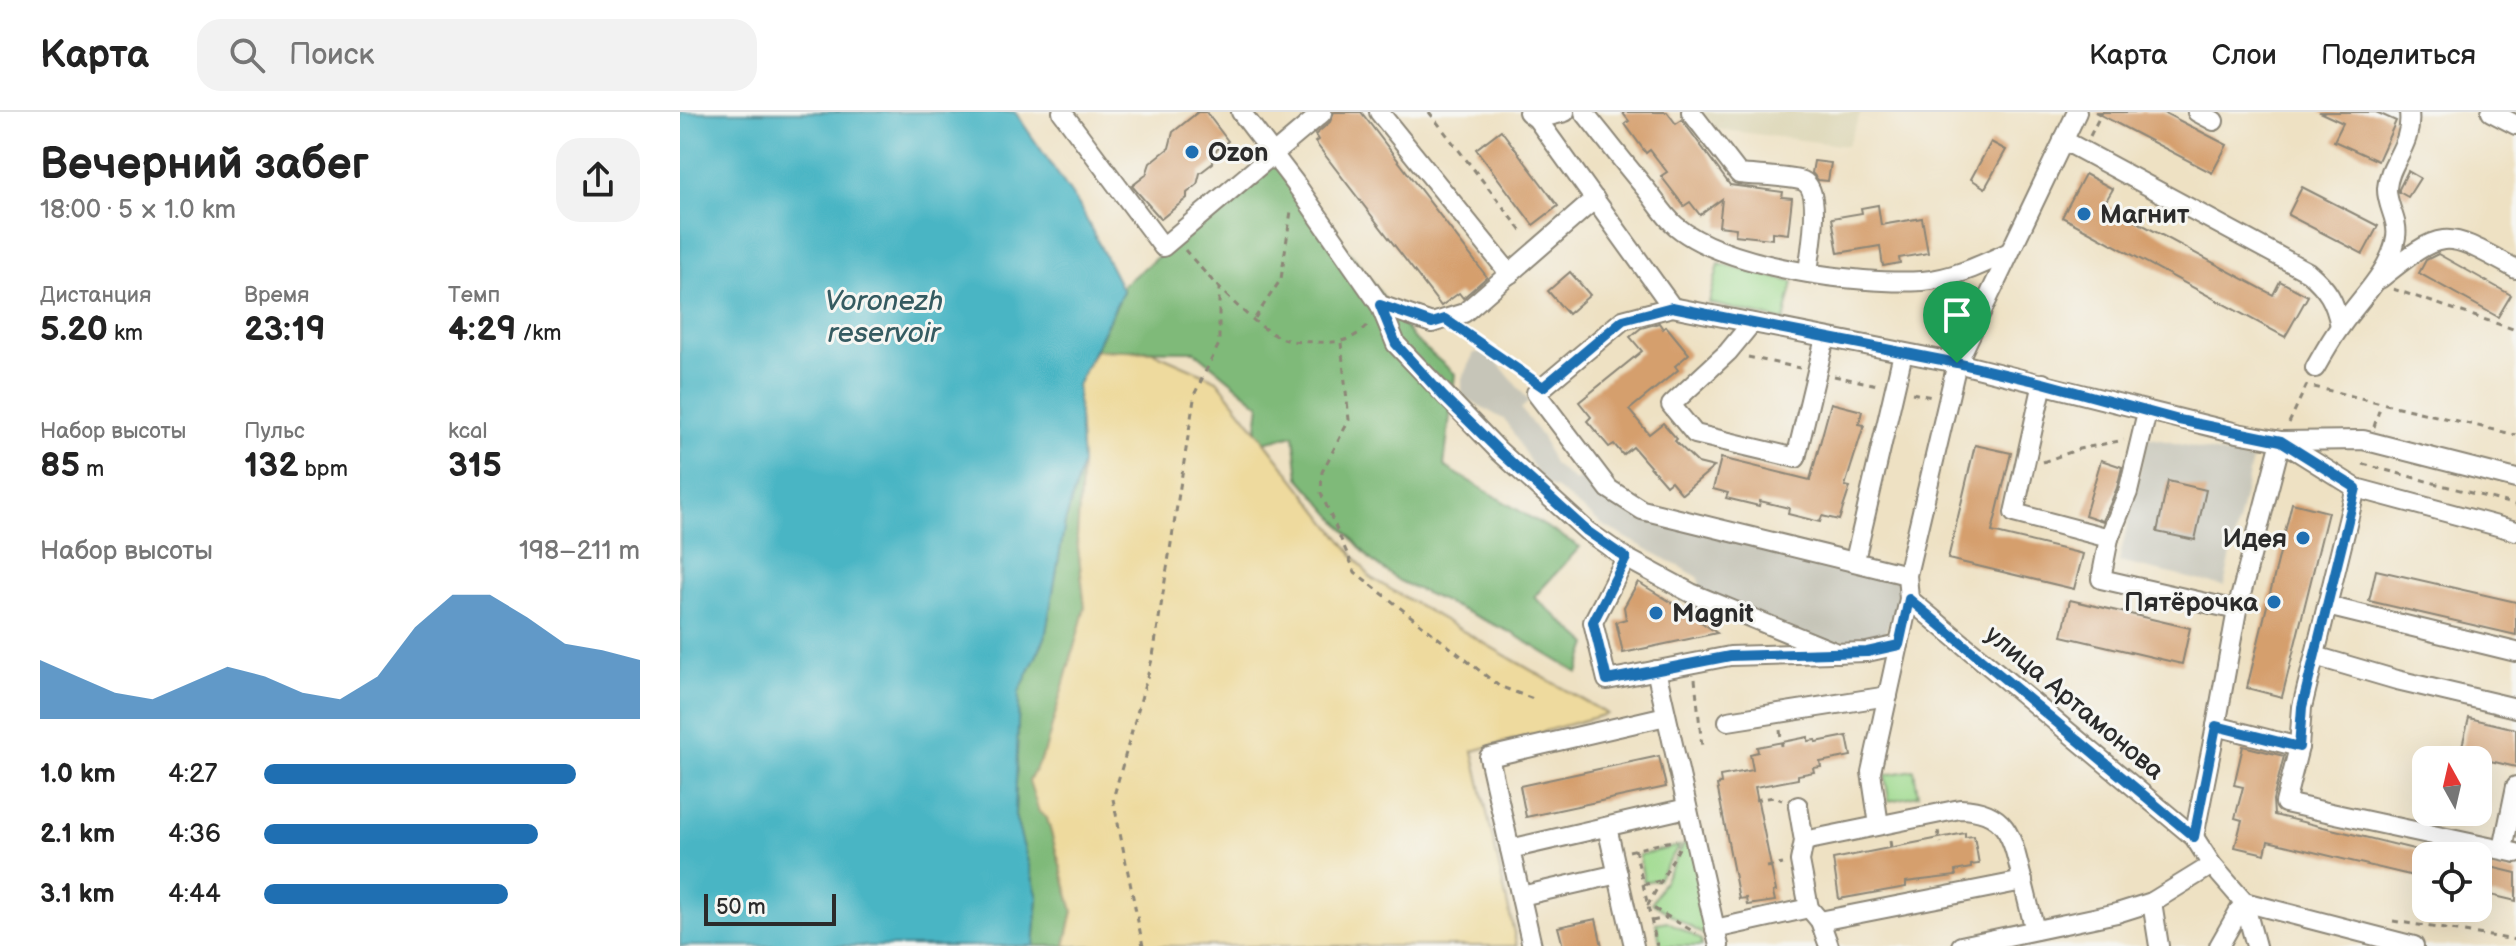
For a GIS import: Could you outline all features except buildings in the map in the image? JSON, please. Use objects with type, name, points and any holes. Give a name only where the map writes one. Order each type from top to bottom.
[{"type":"street","points":[[1062,112],[1163,247],[1322,113]]},
{"type":"street","points":[[1241,112],[1380,305],[1396,344],[1499,451],[1587,531],[1626,558],[1691,593],[1837,653]]},
{"type":"street","points":[[1379,112],[1510,274]]},
{"type":"street","points":[[1565,112],[1533,116],[1672,307]]},
{"type":"street","points":[[1584,112],[1674,224],[1703,244],[1744,258],[1808,272],[1862,279],[1924,281],[1968,271],[2009,252]]},
{"type":"street","points":[[1691,112],[1739,174],[1803,181],[1812,189],[1815,207],[1808,272]]},
{"type":"street","points":[[1879,825],[1871,772],[1909,599],[1907,575],[1957,363],[2077,112]]},
{"type":"street","points":[[2311,376],[2340,326],[2374,283],[2394,246],[2397,233],[2387,188],[2404,149],[2410,124],[2409,112]]},
{"type":"street","points":[[2491,112],[2516,125]]},
{"type":"street","points":[[2063,140],[2308,272],[2327,288],[2336,303],[2340,326]]},
{"type":"street","points":[[1380,305],[1432,323],[1464,313],[1595,199]]},
{"type":"street","points":[[2374,283],[2419,247],[2450,239],[2465,242],[2516,269]]},
{"type":"street","points":[[1907,575],[1642,510],[1609,489],[1536,393],[1623,320],[1672,307],[1957,363],[2147,412],[2281,441],[2363,440],[2516,479]]},
{"type":"street","points":[[1751,324],[1728,352],[1671,405],[1695,434],[1796,458],[1825,338]]},
{"type":"street","points":[[1855,560],[1903,353]]},
{"type":"street","points":[[2043,383],[2014,513],[2109,538]]},
{"type":"street","points":[[2147,412],[2128,492],[2109,538],[2101,579],[2237,610]]},
{"type":"street","points":[[2281,441],[2356,488],[2516,531]]},
{"type":"street","points":[[2194,837],[2237,610],[2281,441]]},
{"type":"street","points":[[2356,488],[2302,707],[2299,747],[2285,803],[2509,851],[2516,786]]},
{"type":"street","points":[[1626,558],[1593,622],[1607,680],[1730,656],[1867,652],[1899,645]]},
{"type":"street","name":"улица Артамонова","points":[[1909,599],[2194,837],[2212,865],[2244,902]]},
{"type":"street","points":[[2327,606],[2516,652]]},
{"type":"street","points":[[2315,656],[2397,680],[2516,708]]},
{"type":"street","points":[[1656,670],[1718,940],[1814,915],[2023,881]]},
{"type":"street","points":[[1728,721],[1888,696]]},
{"type":"street","points":[[1532,946],[1489,757],[1666,716]]},
{"type":"street","points":[[2216,726],[2299,747]]},
{"type":"street","points":[[1798,806],[1804,841],[1800,861],[1814,915],[1829,946]]},
{"type":"street","points":[[1510,849],[1687,808]]},
{"type":"street","points":[[1804,841],[1960,809],[1976,809],[1991,815],[2009,833],[2035,930]]},
{"type":"street","points":[[1607,827],[1634,946]]},
{"type":"street","points":[[1961,946],[2117,913],[2152,902],[2212,865]]},
{"type":"street","points":[[1521,896],[1618,874]]},
{"type":"street","points":[[2152,902],[2159,946]]},
{"type":"street","points":[[2219,946],[2244,902]]},
{"type":"street","points":[[2244,902],[2256,946]]},
{"type":"street","points":[[2244,902],[2414,946]]},
{"type":"path","points":[[1429,112],[1536,250]]},
{"type":"path","points":[[2083,151],[2102,112]]},
{"type":"path","points":[[1254,320],[1281,279],[1295,183]]},
{"type":"path","points":[[1174,238],[1219,288],[1254,320],[1286,340],[1341,343],[1356,336],[1374,318],[1380,305]]},
{"type":"path","points":[[2374,283],[2516,330]]},
{"type":"path","points":[[1143,946],[1113,799],[1153,656],[1195,393],[1219,344],[1219,288]]},
{"type":"path","points":[[1445,319],[1543,387]]},
{"type":"path","points":[[1341,343],[1349,420],[1322,472],[1321,493],[1355,572],[1499,686],[1536,700]]},
{"type":"path","points":[[1728,352],[1948,400]]},
{"type":"path","points":[[2281,441],[2311,376],[2516,435]]},
{"type":"path","points":[[2024,468],[2079,449],[2141,436]]},
{"type":"path","points":[[2363,464],[2516,505]]},
{"type":"path","points":[[1694,663],[1702,747]]},
{"type":"path","points":[[1755,800],[1774,797],[1798,806]]},
{"type":"path","points":[[1614,855],[1685,838],[1648,905]]},
{"type":"path","points":[[1635,849],[1657,946]]},
{"type":"path","points":[[1643,885],[1662,881]]},
{"type":"path","points":[[1648,905],[1718,940]]},
{"type":"path","points":[[1652,921],[1669,917]]},
{"type":"path","points":[[2393,921],[2516,940]]},
{"type":"shaded area","points":[[1703,112],[1861,112],[1847,146],[1717,129]]},
{"type":"shaded area","points":[[1488,351],[1529,401],[1521,409],[1542,437],[1553,464],[1576,482],[1582,477],[1610,502],[1737,539],[1900,579],[1901,594],[1883,638],[1823,642],[1701,593],[1698,577],[1603,525],[1557,489],[1543,483],[1505,420],[1462,396],[1462,378],[1474,353]]},
{"type":"shaded area","points":[[2147,437],[2252,460],[2224,586],[2119,562]]},
{"type":"green space","points":[[1273,163],[1360,265],[1413,338],[1455,374],[1444,466],[1580,547],[1534,597],[1588,644],[1578,673],[1510,632],[1399,581],[1371,560],[1299,477],[1294,435],[1255,444],[1260,405],[1194,351],[1095,350],[1123,292],[1123,285]]},
{"type":"green space","points":[[1719,264],[1793,282],[1784,321],[1709,303]]},
{"type":"green space","points":[[1082,464],[1077,538],[1085,608],[1045,751],[1029,781],[1047,818],[1073,911],[1065,946],[1034,946],[1038,898],[1015,816],[1019,692],[1045,638],[1065,523]]},
{"type":"green space","points":[[1914,770],[1918,795],[1889,801],[1885,775]]},
{"type":"green space","points":[[1692,843],[1711,936],[1707,937],[1652,903],[1684,844]]},
{"type":"green space","points":[[1679,846],[1658,879],[1644,882],[1639,855]]},
{"type":"green space","points":[[1667,921],[1701,940],[1702,946],[1661,946],[1656,923]]},
{"type":"sand","points":[[1095,350],[1153,352],[1217,380],[1371,578],[1607,714],[1473,751],[1517,946],[1065,946],[1073,911],[1047,818],[1039,812],[1029,781],[1045,751],[1085,608],[1077,538],[1082,463],[1077,385]]},
{"type":"water","name":"Voronezh reservoir","points":[[680,112],[1015,112],[1079,205],[1123,291],[1077,385],[1082,464],[1065,523],[1045,638],[1019,692],[1015,816],[1038,898],[1034,946],[680,946]]},
{"type":"place","name":"Ozon","points":[[1192,152]]},
{"type":"place","name":"Магнит","points":[[2084,214]]},
{"type":"place","name":"Идея","points":[[2303,538]]},
{"type":"place","name":"Пятёрочка","points":[[2274,602]]},
{"type":"place","name":"Magnit","points":[[1656,613]]},
{"type":"route","points":[[1380,305],[1432,323],[1445,319],[1543,387],[1623,320],[1672,307],[1957,363],[2179,420],[2281,441],[2356,488],[2302,707],[2299,747],[2216,726],[2194,837],[1909,599],[1899,645],[1867,652],[1730,656],[1607,680],[1593,622],[1626,558],[1587,531],[1444,397],[1396,344],[1380,305]]}]
